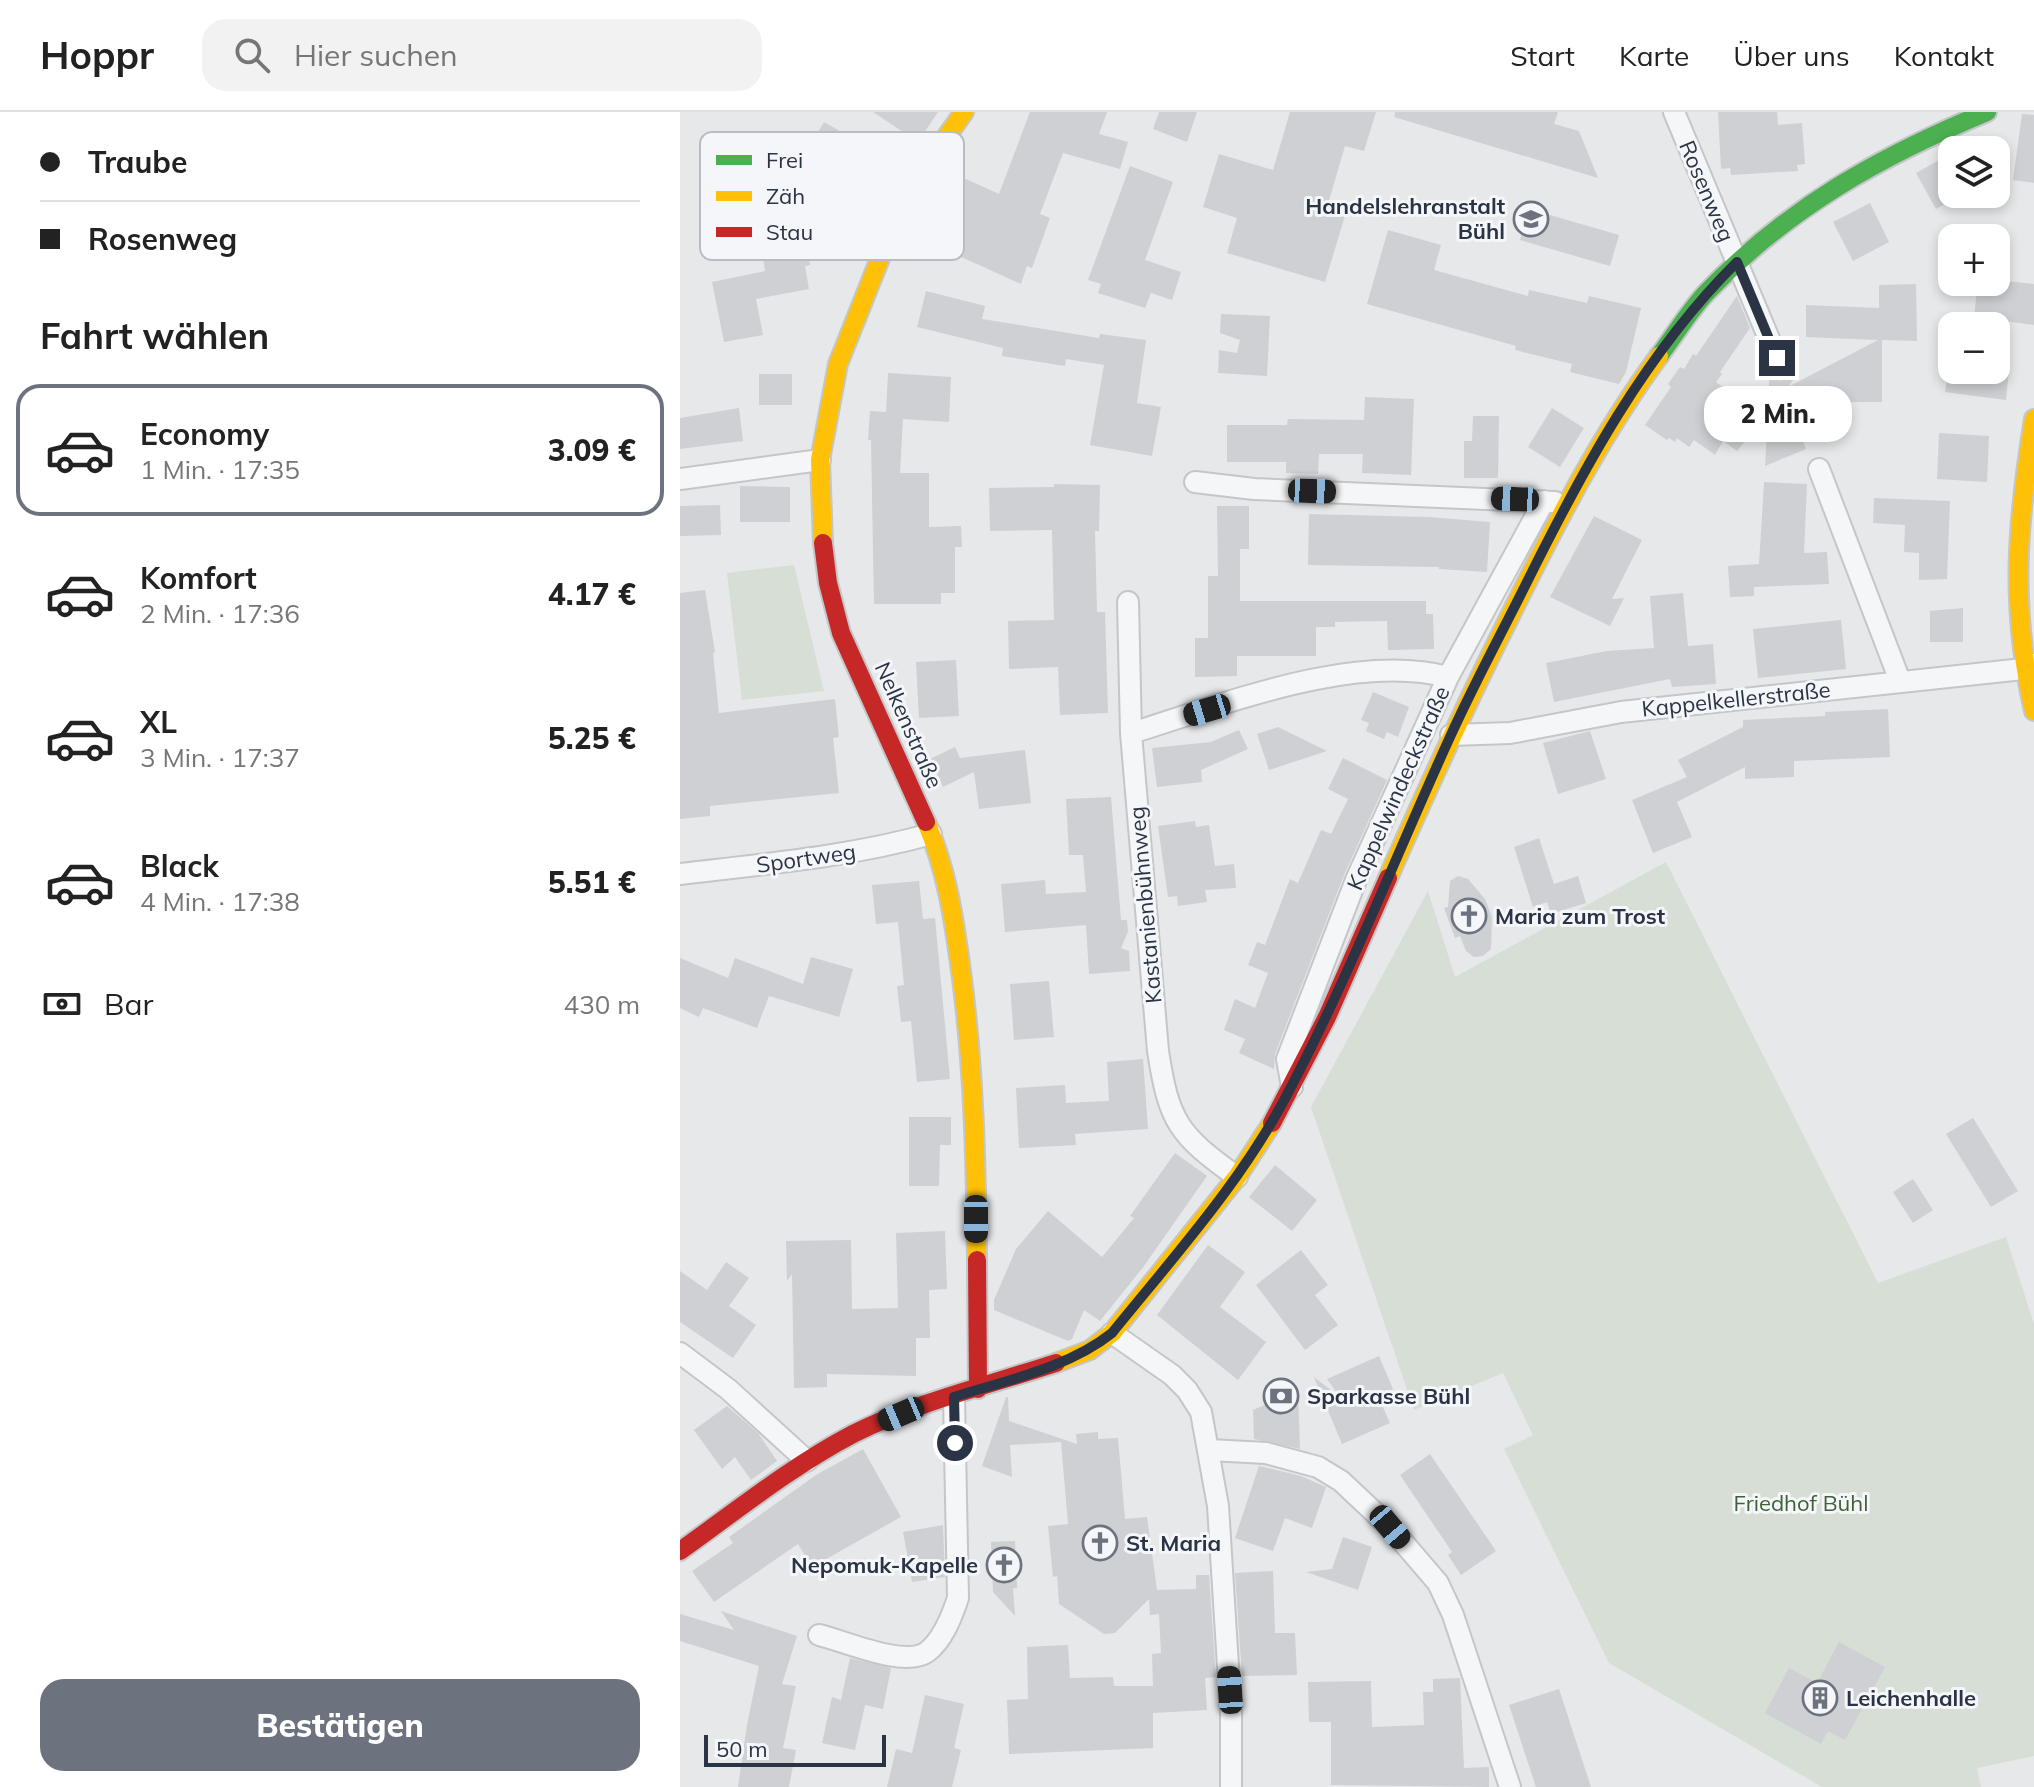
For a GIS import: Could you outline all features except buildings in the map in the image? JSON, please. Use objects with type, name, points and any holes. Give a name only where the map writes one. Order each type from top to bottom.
[{"type":"street","name":"Nelkenstraße","points":[[950,132],[964,112]]},
{"type":"street","name":"Rosenweg","points":[[1674,112],[1777,358]]},
{"type":"street","name":"Kappelwindeckstraße","points":[[680,1551],[807,1461],[854,1434],[901,1414],[1090,1350],[1112,1333],[1237,1177],[1264,1138],[1327,1017],[1451,735],[1565,504],[1649,370],[1705,294],[1787,219],[1852,176],[1929,136],[1987,112]]},
{"type":"street","name":"Nelkenstraße","points":[[879,260],[838,364],[820,460],[822,539],[828,583],[841,633],[931,834],[951,897],[970,1036],[976,1157],[978,1389]]},
{"type":"street","points":[[2034,419],[2019,515],[2015,568],[2034,711]]},
{"type":"street","points":[[680,479],[820,460]]},
{"type":"street","points":[[1819,469],[1900,681]]},
{"type":"street","points":[[1195,482],[1254,489],[1565,504]]},
{"type":"street","name":"Kappelwindeckstraße","points":[[1292,1087],[1287,1059],[1356,880],[1448,677],[1544,501]]},
{"type":"street","name":"Kastanienbühnweg","points":[[1128,602],[1131,733],[1164,1091],[1179,1128],[1203,1153],[1237,1177]]},
{"type":"street","name":"Kappelkellerstraße","points":[[1451,735],[1510,733],[1621,712],[2028,667]]},
{"type":"street","points":[[1131,733],[1284,686],[1346,675],[1402,669],[1423,670],[1448,677]]},
{"type":"street","name":"Sportweg","points":[[680,874],[832,856],[891,846],[931,834]]},
{"type":"street","points":[[1112,1333],[1172,1375],[1187,1390],[1201,1412],[1218,1506],[1231,1714],[1231,1787]]},
{"type":"street","points":[[680,1353],[728,1389],[807,1461]]},
{"type":"street","points":[[819,1635],[906,1659],[927,1652],[949,1621],[958,1598],[954,1397]]},
{"type":"street","points":[[1210,1450],[1266,1453],[1318,1467],[1341,1481],[1390,1527],[1438,1583],[1453,1615],[1510,1787]]},
{"type":"green space","points":[[794,565],[824,691],[742,700],[727,573]]},
{"type":"green space","name":"Friedhof Bühl","points":[[1666,862],[1878,1283],[2006,1237],[2034,1324],[2034,1756],[1977,1768],[1981,1787],[1822,1787],[1609,1663],[1504,1449],[1533,1435],[1503,1373],[1414,1410],[1311,1107],[1428,891],[1455,977]]},
{"type":"traffic: fast","points":[[1659,356],[1707,292],[1770,234],[1873,166],[1987,112]]},
{"type":"traffic: slow","points":[[950,132],[964,112]]},
{"type":"traffic: slow","points":[[823,543],[820,460],[838,364],[879,260]]},
{"type":"traffic: slow","points":[[1388,878],[1465,709],[1547,543],[1599,448],[1659,356]]},
{"type":"traffic: slow","points":[[2034,419],[2023,494],[2019,565],[2021,636],[2034,711]]},
{"type":"traffic: slow","points":[[926,822],[949,895],[965,1007],[974,1115],[977,1260]]},
{"type":"traffic: slow","points":[[1056,1363],[1090,1350],[1112,1333],[1237,1177],[1272,1123]]},
{"type":"traffic: jam","points":[[823,543],[828,583],[841,633],[926,822]]},
{"type":"traffic: jam","points":[[1272,1123],[1327,1017],[1388,878]]},
{"type":"traffic: jam","points":[[977,1260],[978,1389]]},
{"type":"traffic: jam","points":[[680,1551],[786,1475],[853,1434],[928,1403],[1056,1363]]},
{"type":"place","name":"Handelslehranstalt Bühl","points":[[1531,219]]},
{"type":"place","name":"Maria zum Trost","points":[[1469,916]]},
{"type":"place","name":"Sparkasse Bühl","points":[[1281,1396]]},
{"type":"place","name":"St. Maria","points":[[1100,1543]]},
{"type":"place","name":"Nepomuk-Kapelle","points":[[1004,1565]]},
{"type":"place","name":"Leichenhalle","points":[[1820,1698]]},
{"type":"route","points":[[955,1443],[954,1397],[1066,1360],[1090,1350],[1112,1333],[1237,1177],[1264,1138],[1327,1017],[1451,735],[1565,504],[1640,382],[1705,294],[1737,262],[1777,358]]}]
